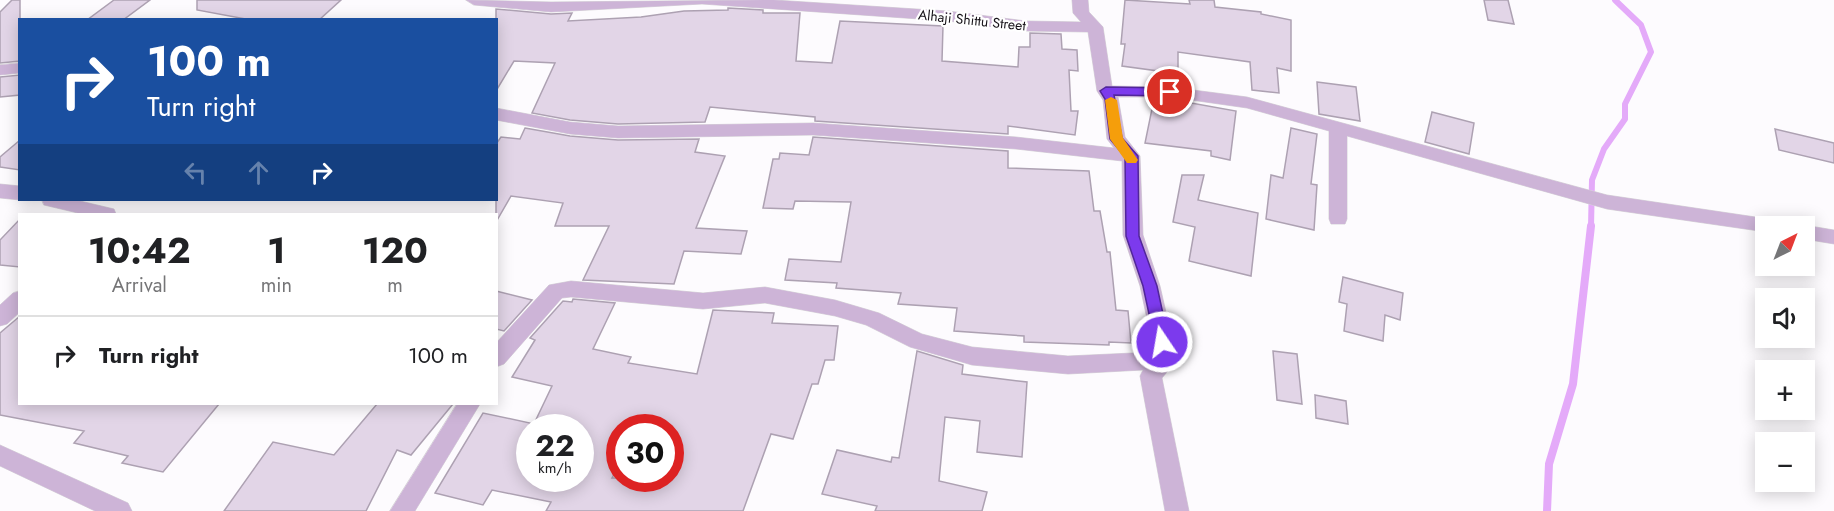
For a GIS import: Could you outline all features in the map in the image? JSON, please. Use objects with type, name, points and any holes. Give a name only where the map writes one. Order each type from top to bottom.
[{"type":"street","points":[[474,0],[551,7],[699,0]]},
{"type":"street","name":"Alhaji Shittu Street","points":[[705,0],[948,16],[1026,26],[1095,27]]},
{"type":"street","points":[[1080,0],[1082,13],[1095,27],[1106,91],[1111,99],[1116,139],[1131,156],[1133,236],[1150,286],[1166,360]]},
{"type":"street","points":[[0,70],[18,68]]},
{"type":"street","points":[[1106,91],[1207,96],[1247,103],[1607,202],[1755,224]]},
{"type":"street","points":[[498,114],[570,128],[606,131],[868,132],[1016,143],[1131,156]]},
{"type":"street","points":[[1338,128],[1338,219]]},
{"type":"street","points":[[0,191],[18,193]]},
{"type":"street","points":[[55,201],[103,213]]},
{"type":"street","points":[[1815,234],[1834,237]]},
{"type":"street","points":[[498,356],[556,291],[571,289],[703,301],[739,295],[765,295],[835,308],[872,319],[917,341],[972,356],[1068,366],[1166,360]]},
{"type":"street","points":[[0,318],[18,301]]},
{"type":"street","points":[[1166,360],[1151,376],[1177,511]]},
{"type":"street","points":[[402,511],[468,405]]},
{"type":"street","points":[[0,455],[120,511]]},
{"type":"building","points":[[12,0],[20,0],[18,61],[0,63],[0,12]]},
{"type":"building","points":[[114,0],[150,0],[126,18],[90,18]]},
{"type":"building","points":[[197,0],[341,0],[321,18],[240,18],[197,10]]},
{"type":"building","points":[[1125,0],[1190,4],[1189,0],[1214,0],[1215,7],[1261,12],[1261,14],[1291,20],[1291,71],[1277,68],[1279,93],[1252,90],[1250,62],[1178,52],[1178,86],[1155,84],[1158,71],[1122,66],[1125,44],[1121,44]]},
{"type":"building","points":[[1484,0],[1508,0],[1514,24],[1488,20]]},
{"type":"building","points":[[728,8],[763,10],[763,13],[800,13],[796,61],[832,63],[840,21],[943,26],[942,61],[1018,67],[1019,47],[1030,47],[1030,33],[1061,34],[1062,49],[1077,50],[1078,71],[1069,70],[1071,111],[1078,111],[1075,135],[1008,126],[1008,134],[815,121],[815,117],[710,107],[705,122],[618,124],[570,120],[532,113],[555,63],[514,61],[498,88],[496,9],[551,14],[572,13],[568,21],[641,17],[684,11],[728,10]]},
{"type":"building","points":[[18,75],[18,95],[0,97],[0,77]]},
{"type":"building","points":[[1317,82],[1356,87],[1360,121],[1319,114]]},
{"type":"building","points":[[1154,99],[1236,111],[1230,160],[1211,156],[1211,151],[1145,143]]},
{"type":"building","points":[[1432,112],[1474,123],[1469,154],[1425,142]]},
{"type":"building","points":[[525,128],[570,136],[618,140],[699,139],[695,152],[725,156],[696,228],[747,231],[741,254],[684,251],[674,284],[583,280],[609,226],[555,226],[563,203],[511,196],[498,219],[496,201],[498,201],[498,141],[501,137],[520,139]]},
{"type":"building","points":[[1291,128],[1317,134],[1311,184],[1317,185],[1314,230],[1266,219],[1271,175],[1283,178]]},
{"type":"building","points":[[1775,129],[1834,143],[1834,163],[1779,150]]},
{"type":"building","points":[[813,137],[1008,151],[1008,168],[1089,171],[1094,211],[1100,211],[1107,252],[1110,252],[1116,310],[1128,311],[1131,343],[1109,342],[1109,345],[1024,342],[1024,336],[954,331],[957,308],[898,304],[901,293],[836,288],[837,283],[785,280],[789,259],[841,262],[851,202],[795,201],[793,209],[763,208],[773,159],[779,159],[780,153],[809,155]]},
{"type":"building","points":[[18,142],[18,170],[0,167],[0,157]]},
{"type":"building","points":[[1182,175],[1204,175],[1198,200],[1258,213],[1251,276],[1189,261],[1195,227],[1173,222]]},
{"type":"building","points":[[18,221],[18,267],[0,265],[0,240]]},
{"type":"building","points":[[1343,277],[1403,293],[1400,320],[1385,315],[1383,341],[1344,331],[1347,304],[1339,302]]},
{"type":"building","points":[[498,292],[532,300],[504,331],[498,330]]},
{"type":"building","points":[[573,299],[615,303],[593,349],[631,357],[628,363],[697,374],[713,310],[774,313],[772,323],[838,326],[834,360],[825,360],[818,384],[812,384],[793,439],[771,434],[743,511],[546,511],[551,502],[492,490],[483,505],[435,493],[483,413],[516,420],[516,492],[594,492],[594,414],[539,414],[552,386],[512,377],[535,340],[530,338],[563,301],[572,302]]},
{"type":"building","points":[[18,318],[18,405],[218,405],[163,472],[122,463],[128,456],[74,443],[84,431],[0,415],[0,333]]},
{"type":"building","points":[[917,351],[963,365],[962,374],[1027,382],[1022,457],[977,452],[980,421],[945,417],[939,481],[987,492],[982,511],[875,511],[877,506],[822,494],[837,450],[891,462],[892,457],[899,458]]},
{"type":"building","points":[[1273,351],[1297,354],[1302,404],[1277,400]]},
{"type":"building","points":[[1315,395],[1346,401],[1348,424],[1316,418]]},
{"type":"building","points":[[376,405],[452,405],[411,455],[397,450],[366,511],[224,511],[273,442],[334,455]]},
{"type":"waterway","points":[[1591,227],[1592,180],[1604,149],[1625,119],[1625,104],[1651,52],[1641,25],[1615,0]]},
{"type":"waterway","points":[[1547,511],[1549,464],[1573,384],[1591,226]]},
{"type":"slow traffic","points":[[1111,100],[1116,139],[1131,156],[1131,160]]},
{"type":"route","points":[[1162,342],[1150,286],[1133,236],[1131,156],[1116,139],[1111,99],[1106,91],[1170,92]]}]
